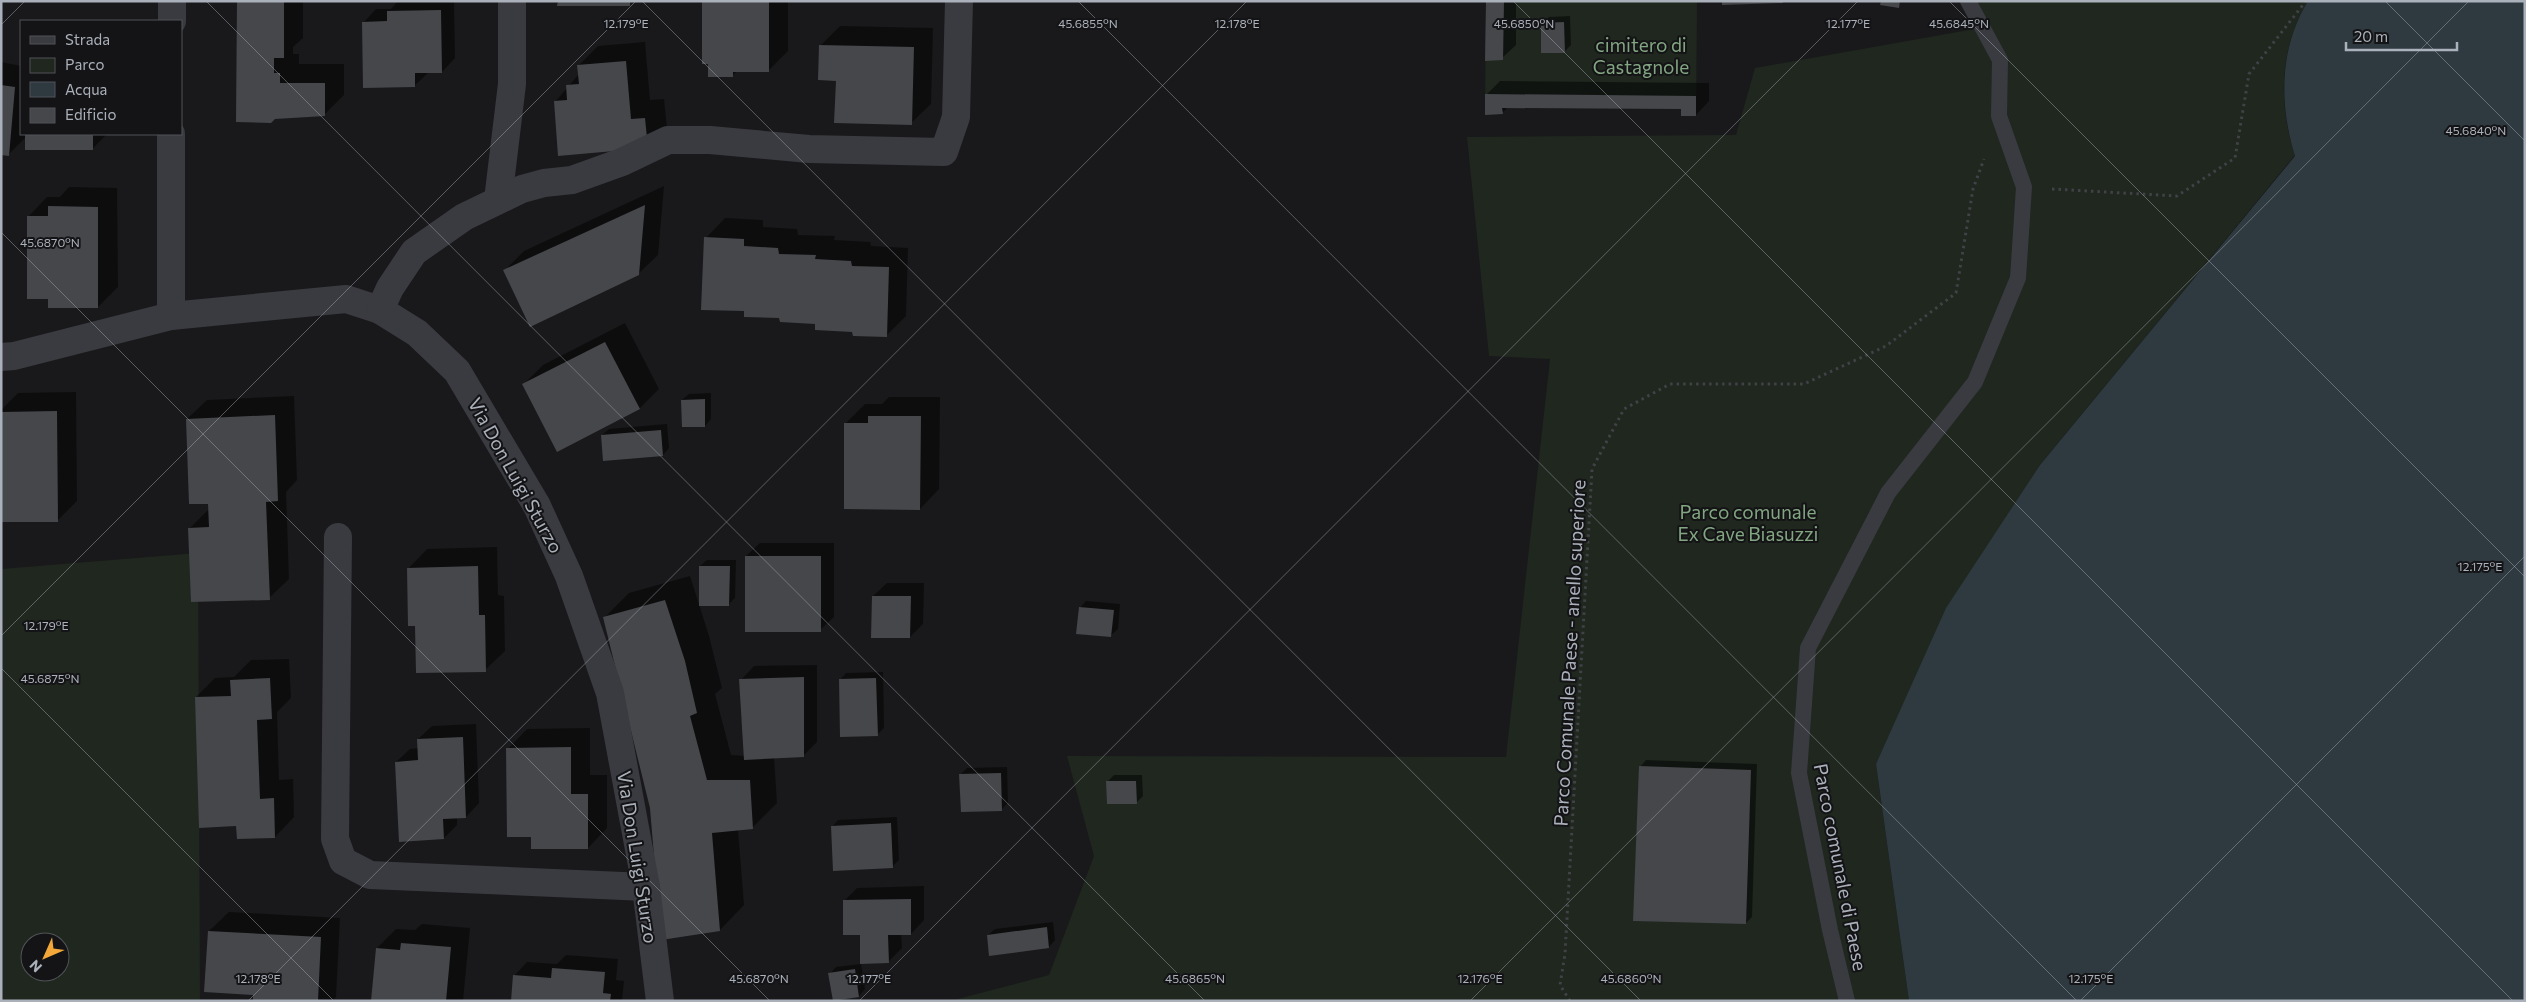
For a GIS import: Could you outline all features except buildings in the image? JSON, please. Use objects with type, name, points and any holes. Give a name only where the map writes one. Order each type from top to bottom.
[{"type":"street","points":[[172,1],[172,20]]},
{"type":"street","points":[[498,200],[512,84],[512,1]]},
{"type":"street","points":[[380,310],[390,288],[414,252],[464,217],[522,188],[572,180],[668,140],[710,140],[809,149],[944,152],[956,117],[959,1]]},
{"type":"street","points":[[171,316],[172,135]]},
{"type":"street","name":"Via Don Luigi Sturzo","points":[[1,357],[14,356],[171,316],[346,299],[380,310],[417,333],[457,371],[537,506],[569,576],[610,694],[646,887],[660,1001]]},
{"type":"street","points":[[338,537],[335,838],[343,861],[370,875],[646,887]]},
{"type":"lane","name":"Parco comunale di Paese","points":[[1847,1001],[1830,930],[1799,773],[1808,648],[1888,492],[1975,382],[2018,278],[2024,187],[1999,116],[2000,60],[1968,1]]},
{"type":"path","points":[[2024,187],[2178,196],[2234,158],[2249,74],[2306,1]]},
{"type":"path","name":"Parco Comunale Paese - anello superiore","points":[[1570,1001],[1560,985],[1565,954],[1569,898],[1592,469],[1624,409],[1670,384],[1804,384],[1886,346],[1956,293],[1973,189],[1999,116]]},
{"type":"green space","name":"cimitero di Castagnole","points":[[1486,1],[1697,1],[1696,116],[1681,116],[1681,109],[1503,108],[1503,114],[1485,115]]},
{"type":"green space","name":"Parco comunale Ex Cave Biasuzzi","points":[[1973,1],[2308,1],[2298,19],[2291,38],[2284,77],[2286,117],[2295,155],[2040,465],[1876,764],[1909,1001],[950,1001],[1049,975],[1094,856],[1067,756],[1506,757],[1550,359],[1489,356],[1467,137],[1736,135],[1755,68],[1969,30],[1971,29]]},
{"type":"green space","points":[[198,553],[200,1001],[1,1001],[1,569]]},
{"type":"water","points":[[2308,1],[2525,1],[2525,1001],[1909,1001],[1876,764],[1946,608],[2040,465],[2295,156],[2286,117],[2285,77],[2291,38],[2298,19]]}]
